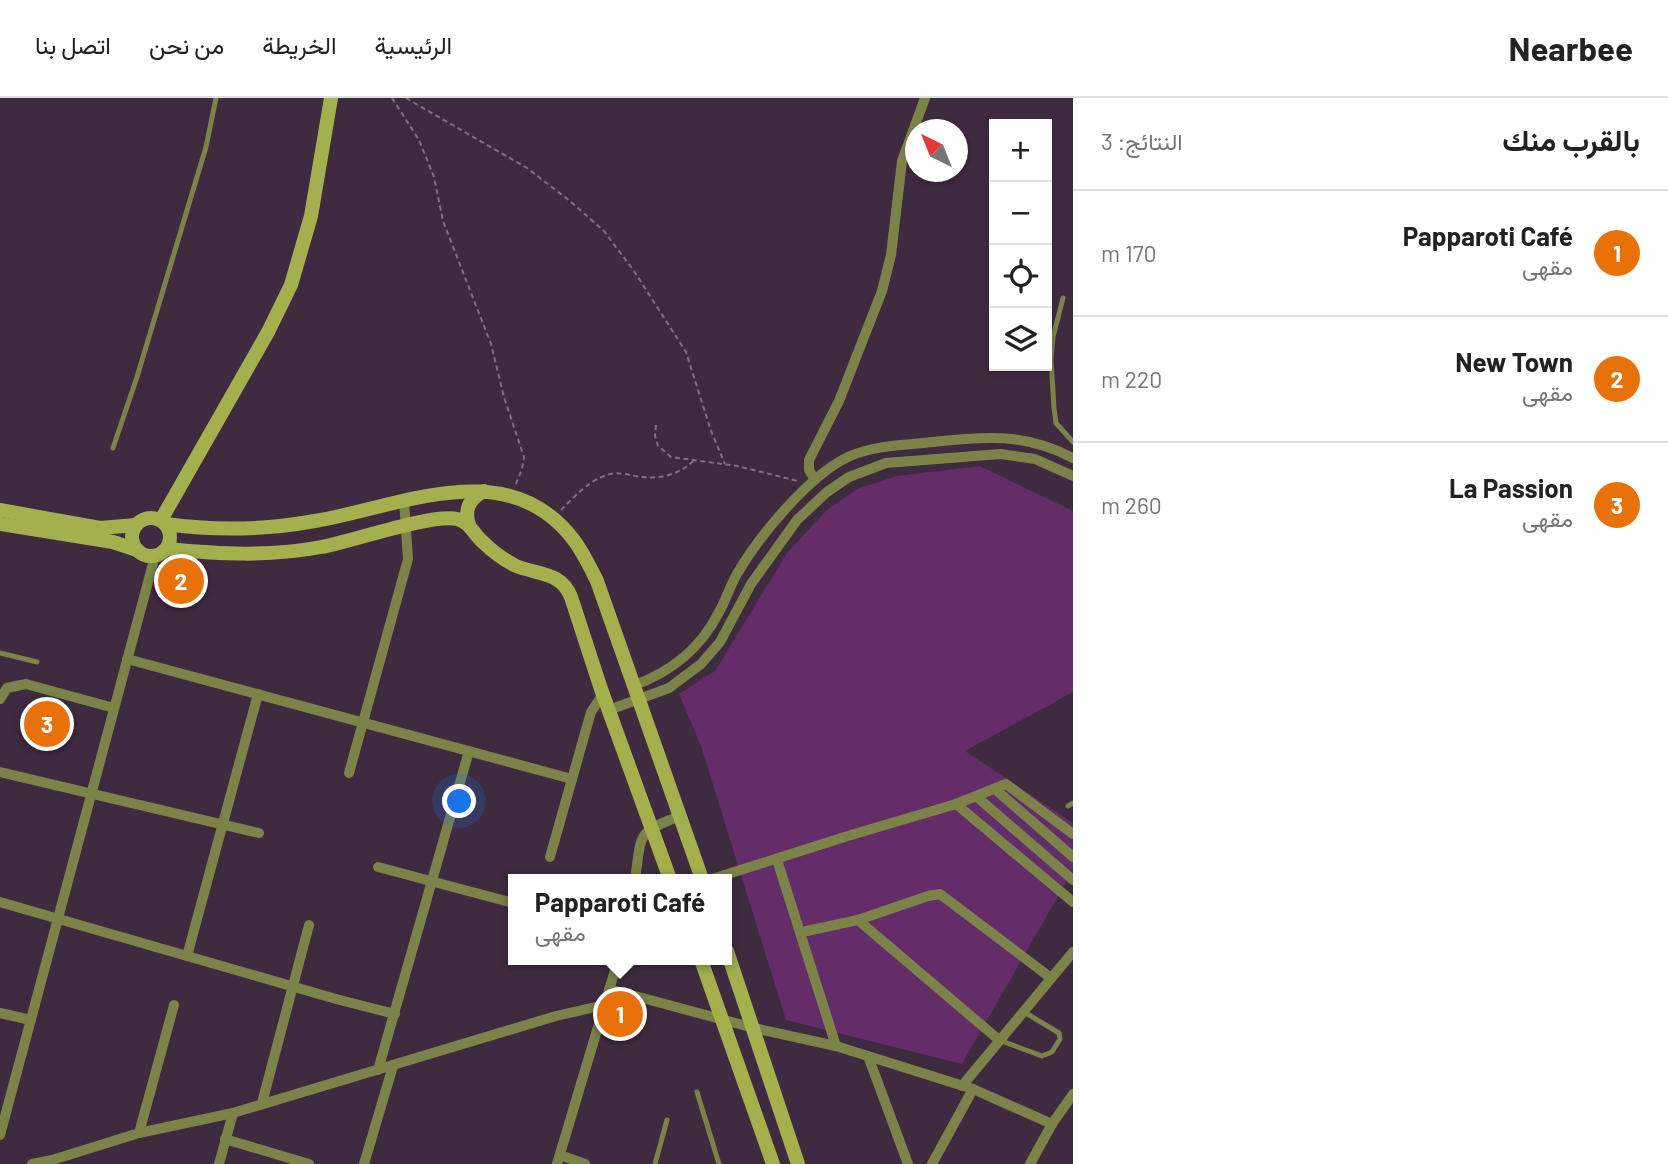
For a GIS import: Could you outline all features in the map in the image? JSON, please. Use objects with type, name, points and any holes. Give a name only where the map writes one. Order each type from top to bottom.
[{"type":"street","points":[[164,522],[291,285],[311,216],[331,98]]},
{"type":"street","points":[[812,482],[810,460],[839,401],[882,290],[891,255],[902,160],[925,98]]},
{"type":"street","points":[[632,686],[665,672],[695,647],[712,624],[736,575],[754,548],[812,482],[837,463],[873,449],[996,436],[1072,451],[1062,470]]},
{"type":"street","points":[[608,710],[669,688],[711,653],[725,634],[739,603],[762,566],[797,520],[827,492],[849,477],[886,463],[1000,454],[1035,459],[1073,476]]},
{"type":"street","points":[[0,510],[100,528],[136,525],[148,518],[191,528],[257,529],[316,521],[454,491],[484,491],[510,497],[538,509],[553,519],[572,538],[597,581],[700,874]]},
{"type":"street","points":[[484,491],[475,496],[468,505],[466,515],[469,525],[482,542],[498,556],[516,566],[556,577],[568,589],[608,710],[668,874]]},
{"type":"street","points":[[349,773],[408,559],[404,502]]},
{"type":"street","points":[[0,524],[113,542],[142,554],[232,555],[321,547],[406,526],[453,518],[469,525]]},
{"type":"street","points":[[0,1135],[127,659],[161,553],[171,537],[164,522]]},
{"type":"street","points":[[136,525],[132,538],[137,550]]},
{"type":"street","points":[[127,659],[572,779]]},
{"type":"street","points":[[0,699],[7,688],[26,684],[114,708]]},
{"type":"street","points":[[187,956],[258,694]]},
{"type":"street","points":[[550,857],[591,712],[603,694]]},
{"type":"street","points":[[378,1070],[469,751]]},
{"type":"street","points":[[0,772],[259,833]]},
{"type":"street","points":[[729,874],[956,804],[1006,784],[1073,834]]},
{"type":"street","points":[[996,790],[1073,857]]},
{"type":"street","points":[[977,797],[1073,880]]},
{"type":"street","points":[[956,804],[1073,902]]},
{"type":"street","points":[[636,874],[642,839],[650,827],[680,816]]},
{"type":"street","points":[[777,860],[836,1046]]},
{"type":"street","points":[[378,867],[508,902]]},
{"type":"street","points":[[802,932],[858,920],[940,894],[1051,978]]},
{"type":"street","points":[[0,902],[396,1014]]},
{"type":"street","points":[[858,920],[999,1040]]},
{"type":"street","points":[[262,1103],[309,925]]},
{"type":"street","points":[[932,1164],[967,1087],[999,1040],[1073,952]]},
{"type":"street","points":[[585,1164],[559,1159],[616,965]]},
{"type":"street","points":[[703,965],[773,1164]]},
{"type":"street","points":[[732,965],[798,1164]]},
{"type":"street","points":[[609,989],[754,1028],[836,1046],[967,1087],[1052,1124]]},
{"type":"street","points":[[139,1133],[174,1005]]},
{"type":"street","points":[[32,1164],[51,1162],[139,1133],[233,1113],[576,1010],[604,1005]]},
{"type":"street","points":[[0,1013],[31,1020]]},
{"type":"street","points":[[868,1056],[908,1164]]},
{"type":"street","points":[[364,1164],[393,1066]]},
{"type":"street","points":[[1030,1164],[1052,1124],[1073,1094]]},
{"type":"street","points":[[219,1164],[233,1113]]},
{"type":"street","points":[[225,1139],[309,1164]]},
{"type":"lane","points":[[113,448],[206,147],[216,98]]},
{"type":"lane","points":[[1063,298],[1053,337],[1051,359],[1056,423],[1072,451]]},
{"type":"lane","points":[[0,653],[37,662]]},
{"type":"lane","points":[[999,1040],[1042,1056],[1052,1052],[1060,1039],[1059,1033],[1024,1012]]},
{"type":"lane","points":[[697,1092],[719,1164]]},
{"type":"lane","points":[[654,1164],[667,1120]]},
{"type":"path","points":[[392,98],[419,140],[434,177],[443,222],[491,344],[504,397],[524,457],[523,469],[510,497]]},
{"type":"path","points":[[405,98],[527,168],[604,231],[634,271],[686,352],[724,464]]},
{"type":"path","points":[[656,425],[655,441],[661,451],[671,457],[759,470],[812,482]]},
{"type":"path","points":[[553,519],[582,491],[604,476],[620,472],[643,477],[667,475],[681,471],[694,460]]},
{"type":"shaded area","points":[[980,466],[1073,511],[1073,692],[965,751],[1073,823],[1073,870],[962,1064],[786,1020],[701,746],[679,694],[715,671],[787,553],[827,510],[857,489],[897,476]]},
{"type":"place","name":"New Town","points":[[181,581]]},
{"type":"place","name":"La Passion","points":[[47,724]]},
{"type":"place","name":"Papparoti Café","points":[[620,1014]]}]
